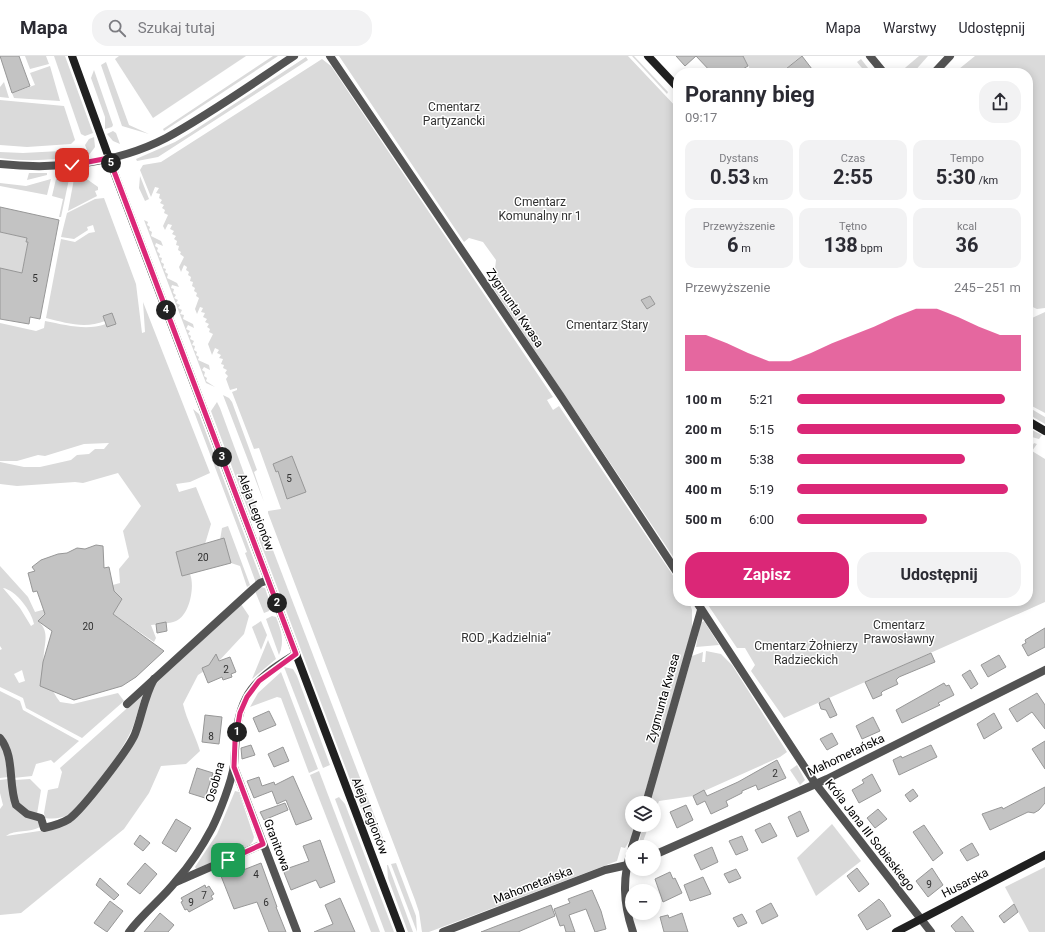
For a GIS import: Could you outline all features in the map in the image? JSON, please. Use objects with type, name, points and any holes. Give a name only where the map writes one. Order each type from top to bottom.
[{"type":"street","name":"Aleja Legionów","points":[[72,56],[109,158],[401,932]]},
{"type":"street","points":[[0,164],[56,167],[109,158],[165,138],[294,56]]},
{"type":"street","name":"Zygmunta Kwasa","points":[[330,56],[560,395],[673,566]]},
{"type":"street","points":[[648,56],[673,83]]},
{"type":"street","points":[[870,56],[880,68]]},
{"type":"street","points":[[939,68],[950,56]]},
{"type":"street","points":[[1033,424],[1045,431]]},
{"type":"street","points":[[127,704],[253,589],[260,583],[268,580]]},
{"type":"street","points":[[699,606],[701,610]]},
{"type":"street","name":"Zygmunta Kwasa","points":[[648,796],[701,610]]},
{"type":"street","name":"Króla Jana III Sobieskiego","points":[[701,610],[815,783],[931,932]]},
{"type":"street","name":"Osobna","points":[[129,932],[140,918],[176,882],[201,847],[215,822],[234,767],[235,741],[240,713],[247,697],[259,681],[296,654]]},
{"type":"street","name":"Mahometańska","points":[[661,852],[815,783],[828,779],[1045,670]]},
{"type":"street","points":[[0,738],[8,755],[16,805],[27,814],[41,818],[44,828],[53,826],[70,818],[82,807],[129,744],[137,727],[146,694],[154,679]]},
{"type":"street","name":"Granitowa","points":[[234,767],[297,932]]},
{"type":"street","name":"Osobna","points":[[176,882],[263,844]]},
{"type":"street","name":"Husarska","points":[[896,932],[1045,855]]},
{"type":"street","name":"Mahometańska","points":[[443,932],[605,870],[625,866]]},
{"type":"street","points":[[626,876],[624,884],[629,920],[633,932]]},
{"type":"green space","points":[[25,56],[46,56],[49,64],[30,69]]},
{"type":"green space","points":[[54,56],[65,56],[93,133],[85,136],[81,134]]},
{"type":"green space","points":[[119,56],[246,56],[153,118],[115,59]]},
{"type":"green space","points":[[273,56],[278,56],[164,131],[163,129]]},
{"type":"green space","points":[[339,56],[628,56],[673,104],[673,557],[495,291],[493,287],[496,260],[483,242],[469,238],[464,242]]},
{"type":"green space","points":[[632,56],[634,56],[668,92],[667,94]]},
{"type":"green space","points":[[743,56],[801,56],[787,68],[749,68]]},
{"type":"green space","points":[[919,56],[928,56],[917,68],[905,68]]},
{"type":"green space","points":[[975,56],[1045,56],[1045,308],[1037,309],[1033,307],[1033,68],[960,68]]},
{"type":"green space","points":[[306,57],[308,60],[158,157],[137,161],[136,159],[175,142],[190,133]]},
{"type":"green space","name":"ROD „Kadzielnia”","points":[[322,59],[331,66],[553,397],[547,400],[553,410],[559,406],[673,576],[673,606],[691,606],[692,629],[644,796],[625,796],[625,832],[634,832],[630,840],[625,840],[625,848],[621,847],[617,861],[429,932],[422,932],[419,912],[415,900],[268,513],[268,511],[281,509],[259,448],[254,449],[232,392],[237,390],[237,388],[230,390],[226,379],[228,376],[225,373],[227,370],[223,368],[224,365],[221,364],[223,359],[219,358],[221,355],[217,353],[219,350],[215,348],[212,355],[208,344],[213,334],[209,332],[210,329],[207,327],[209,324],[205,322],[207,319],[203,317],[205,313],[201,312],[203,308],[200,307],[197,314],[195,309],[199,298],[196,296],[197,293],[194,291],[195,288],[192,286],[193,282],[190,281],[191,277],[188,275],[189,272],[186,270],[187,267],[184,265],[181,272],[179,267],[184,257],[178,250],[179,246],[176,245],[177,241],[174,239],[176,236],[172,234],[174,231],[170,229],[172,225],[168,224],[165,230],[163,226],[168,215],[164,213],[165,210],[162,208],[164,205],[160,203],[162,200],[159,198],[160,194],[156,193],[159,188],[155,187],[151,197],[140,170],[143,165],[161,162]]},
{"type":"green space","points":[[861,59],[868,68],[862,68],[857,62]]},
{"type":"green space","points":[[106,62],[129,125],[149,134],[122,126],[101,65]]},
{"type":"green space","points":[[50,66],[60,101],[14,98],[12,93],[35,85],[30,73]]},
{"type":"green space","points":[[94,70],[113,125],[112,127],[105,129],[105,117],[91,78]]},
{"type":"green space","points":[[4,82],[9,98],[0,97],[0,87]]},
{"type":"green space","points":[[0,100],[64,106],[75,140],[71,144],[27,147],[0,145]]},
{"type":"green space","points":[[113,131],[116,133],[120,144],[113,141],[107,134]]},
{"type":"green space","points":[[94,137],[95,147],[89,155],[85,145],[89,139]]},
{"type":"green space","points":[[80,150],[82,156],[62,159],[31,160],[0,158],[0,152],[23,153]]},
{"type":"green space","points":[[29,173],[47,173],[47,175],[27,180]]},
{"type":"green space","points":[[140,176],[149,199],[145,201],[139,188]]},
{"type":"green space","points":[[84,177],[98,187],[98,190],[95,191],[97,196],[68,211],[74,179]]},
{"type":"green space","points":[[51,179],[47,195],[0,186],[0,183],[26,186]]},
{"type":"green space","points":[[56,179],[69,179],[61,217],[59,217],[63,199],[52,196]]},
{"type":"green space","points":[[104,198],[136,284],[142,333],[145,332],[143,302],[210,473],[190,482],[176,484],[179,492],[196,487],[211,524],[205,544],[176,552],[182,576],[190,574],[192,586],[190,600],[185,613],[181,618],[176,621],[151,625],[156,638],[154,642],[113,614],[122,599],[109,586],[120,583],[119,569],[129,557],[123,531],[141,506],[118,473],[83,483],[75,482],[17,486],[0,484],[0,462],[24,467],[40,467],[71,460],[77,455],[89,454],[95,449],[104,449],[109,443],[84,444],[45,456],[38,455],[17,461],[0,461],[0,323],[36,331],[44,328],[45,321],[68,326],[83,327],[106,324],[105,321],[90,325],[83,325],[46,318],[61,239],[75,242],[89,233],[95,232],[93,225],[87,227],[88,230],[74,239],[61,237],[67,213],[95,199]]},
{"type":"green space","points":[[144,220],[148,222],[147,225],[150,227],[149,230],[152,232],[151,236],[161,241],[163,246],[156,243],[155,246],[158,248],[157,251],[160,254],[159,257],[162,258],[161,262],[164,264],[163,268],[166,269],[165,272],[168,274],[167,278],[177,283],[179,287],[172,285],[171,288],[174,289],[173,293],[176,295],[174,298],[178,300],[176,303],[180,305],[178,308],[182,310],[180,314],[184,315],[183,319],[193,324],[194,328],[188,325],[186,329],[190,331],[188,334],[191,336],[190,339],[194,341],[192,345],[195,346],[194,350],[197,352],[196,355],[199,357],[198,360],[209,365],[210,370],[204,367],[202,370],[205,372],[204,376],[207,378],[206,381],[215,387],[206,383]]},
{"type":"green space","points":[[0,232],[27,238],[26,242],[28,242],[15,308],[0,268]]},
{"type":"green space","points":[[1045,312],[1045,413],[1033,407],[1033,318]]},
{"type":"green space","points":[[223,395],[229,398],[232,402],[257,470],[254,472],[264,502]]},
{"type":"green space","points":[[217,402],[260,517],[256,518],[250,515],[211,411]]},
{"type":"green space","points":[[193,409],[199,414],[261,579],[256,583],[245,553],[247,552]]},
{"type":"green space","points":[[1033,410],[1045,417],[1045,424],[1033,417]]},
{"type":"green space","points":[[1033,430],[1042,435],[1039,439],[1033,437]]},
{"type":"green space","points":[[1034,443],[1037,444],[1033,450]]},
{"type":"green space","points":[[1033,452],[1045,459],[1045,602],[784,718],[751,671],[755,665],[745,648],[737,648],[709,606],[1033,606]]},
{"type":"green space","points":[[263,524],[383,838],[378,840],[368,827],[259,539],[259,533]]},
{"type":"green space","points":[[228,526],[250,585],[247,587],[240,566],[231,563],[224,539],[220,540],[222,528]]},
{"type":"green space","points":[[0,566],[28,597],[35,612],[46,609],[47,611],[38,621],[45,630],[46,635],[44,662],[46,673],[49,683],[60,702],[73,704],[118,693],[124,701],[82,738],[26,708],[23,698],[0,687],[0,650],[2,649],[0,646]],"holes":[[[3,588],[13,593],[23,602],[33,619],[34,624],[31,626],[20,608]],[[22,670],[25,681],[19,683],[14,674]]]},
{"type":"green space","points":[[261,587],[265,588],[271,606],[269,611],[264,613],[255,591]]},
{"type":"green space","points":[[241,604],[249,616],[244,634],[218,662],[198,675],[183,704],[200,751],[186,764],[161,766],[149,793],[124,829],[21,913],[0,915],[0,809],[3,805],[0,793],[0,780],[8,779],[10,797],[38,820],[40,827],[32,830],[14,832],[6,836],[46,830],[66,824],[132,746],[147,697],[160,677]]},
{"type":"green space","points":[[272,616],[276,617],[282,636],[282,645],[279,655],[266,619]]},
{"type":"green space","points":[[261,621],[267,635],[261,650],[252,627]]},
{"type":"green space","points":[[704,621],[719,645],[696,647],[700,623]]},
{"type":"green space","points":[[268,640],[276,659],[252,679]]},
{"type":"green space","points":[[706,651],[721,654],[732,665],[787,752],[780,757],[693,796],[661,801],[661,796],[651,796],[692,656],[703,652],[702,662],[705,662]]},
{"type":"green space","points":[[284,667],[293,669],[297,676],[330,765],[323,768]]},
{"type":"green space","points":[[281,672],[318,769],[309,773],[281,698],[277,697],[250,707],[258,693]]},
{"type":"green space","points":[[0,691],[20,701],[23,710],[79,741],[54,763],[51,760],[36,764],[32,776],[13,778],[0,736]]},
{"type":"green space","points":[[143,694],[134,725],[128,738],[95,787],[77,808],[69,814],[57,818],[45,818],[44,813],[48,790],[58,788],[62,772],[60,768]]},
{"type":"green space","points":[[0,741],[3,746],[8,777],[0,778]]},
{"type":"green space","points":[[797,765],[805,780],[800,785],[790,770]]},
{"type":"green space","points":[[319,771],[380,932],[371,932],[310,775]]},
{"type":"green space","points":[[30,779],[41,790],[37,814],[24,809],[21,806],[18,802],[16,793],[15,780]]},
{"type":"green space","points":[[235,791],[239,792],[254,837],[253,841],[250,845],[196,869],[195,867],[217,834]]},
{"type":"green space","points":[[339,797],[345,804],[394,932],[385,932],[335,799]]},
{"type":"green space","points":[[832,824],[861,861],[816,896],[797,858]]},
{"type":"green space","points":[[641,832],[646,832],[644,840],[640,840]]},
{"type":"green space","points":[[396,863],[416,916],[417,932],[391,864]]},
{"type":"green space","points":[[387,865],[413,932],[408,932],[388,878]]},
{"type":"green space","points":[[1045,867],[1045,932],[1029,932],[1005,887]]},
{"type":"building","points":[[0,56],[19,56],[30,86],[12,93]]},
{"type":"building","points":[[676,56],[696,56],[685,66]]},
{"type":"building","points":[[696,56],[743,56],[748,66],[745,68],[707,68]]},
{"type":"building","points":[[802,56],[811,68],[787,68]]},
{"type":"building","points":[[0,207],[59,220],[40,319],[30,317],[29,324],[0,319],[0,268],[22,273],[28,242],[26,242],[27,238],[0,232]]},
{"type":"building","points":[[650,296],[655,304],[647,309],[641,300]]},
{"type":"building","points":[[112,313],[116,324],[107,327],[103,316]]},
{"type":"building","points":[[292,456],[306,492],[287,499],[278,471],[276,472],[273,464]]},
{"type":"building","points":[[224,538],[231,563],[182,576],[176,552]]},
{"type":"building","points":[[96,545],[103,546],[104,568],[109,567],[114,591],[122,599],[113,614],[164,651],[136,677],[122,686],[74,700],[40,686],[43,662],[52,631],[38,621],[45,614],[37,591],[33,592],[28,573],[35,571],[32,567],[41,560],[58,554],[67,553],[77,548],[85,549]]},
{"type":"building","points":[[166,622],[167,631],[157,633],[156,624]]},
{"type":"building","points":[[1045,628],[1045,647],[1028,656],[1022,645],[1026,643],[1025,640]]},
{"type":"building","points":[[931,653],[935,662],[899,677],[896,680],[898,684],[883,691],[881,693],[882,695],[873,699],[865,682]]},
{"type":"building","points":[[216,654],[219,661],[230,657],[236,672],[231,674],[232,677],[223,680],[222,677],[208,683],[202,668],[209,665]]},
{"type":"building","points":[[999,655],[1006,667],[988,677],[981,665]]},
{"type":"building","points":[[970,670],[978,684],[971,689],[962,675]]},
{"type":"building","points":[[944,683],[946,686],[949,685],[954,695],[938,703],[940,705],[902,723],[896,710]]},
{"type":"building","points":[[1037,693],[1045,705],[1045,729],[1032,712],[1017,722],[1009,709]]},
{"type":"building","points":[[829,698],[837,715],[830,718],[826,710],[821,709],[819,703]]},
{"type":"building","points":[[269,711],[276,725],[259,732],[253,718]]},
{"type":"building","points":[[994,713],[1002,728],[984,739],[977,724]]},
{"type":"building","points":[[205,715],[222,717],[219,744],[202,742]]},
{"type":"building","points":[[873,717],[880,731],[862,739],[856,726]]},
{"type":"building","points":[[832,733],[838,744],[827,750],[820,739]]},
{"type":"building","points":[[1045,741],[1045,769],[1032,749]]},
{"type":"building","points":[[251,745],[255,755],[242,759],[241,748]]},
{"type":"building","points":[[931,745],[937,757],[899,775],[893,760],[901,756],[902,758]]},
{"type":"building","points":[[283,747],[289,761],[274,767],[268,754]]},
{"type":"building","points":[[777,760],[786,778],[758,790],[756,785],[742,791],[742,793],[726,801],[728,806],[711,814],[705,801],[697,805],[693,796],[704,790],[707,796],[738,782]]},
{"type":"building","points":[[197,768],[213,773],[205,798],[189,793]]},
{"type":"building","points":[[872,774],[881,791],[859,803],[852,790],[864,783],[862,780]]},
{"type":"building","points":[[293,776],[312,819],[296,825],[286,800],[277,804],[272,791],[254,798],[247,781],[259,777],[262,786],[274,782],[275,785]]},
{"type":"building","points":[[1045,787],[1045,803],[1039,810],[1034,813],[1028,812],[990,830],[982,814],[1002,807],[1003,809]]},
{"type":"building","points":[[913,789],[918,796],[910,802],[905,795]]},
{"type":"building","points":[[285,803],[288,810],[264,820],[260,812]]},
{"type":"building","points":[[686,805],[693,820],[677,828],[670,812]]},
{"type":"building","points":[[878,809],[887,819],[875,828],[867,818]]},
{"type":"building","points":[[800,811],[809,831],[797,837],[788,817]]},
{"type":"building","points":[[176,819],[191,828],[176,852],[162,843]]},
{"type":"building","points":[[770,823],[777,836],[762,843],[755,830]]},
{"type":"building","points":[[924,825],[943,853],[933,861],[913,832]]},
{"type":"building","points":[[140,835],[150,843],[143,851],[134,844]]},
{"type":"building","points":[[742,836],[748,850],[736,855],[729,841]]},
{"type":"building","points":[[320,840],[335,882],[320,888],[316,880],[291,890],[283,870],[309,861],[303,846]]},
{"type":"building","points":[[972,843],[979,855],[967,861],[960,850]]},
{"type":"building","points":[[712,847],[718,862],[701,870],[694,855]]},
{"type":"building","points":[[145,863],[157,874],[140,894],[127,884]]},
{"type":"building","points":[[261,863],[286,932],[269,932],[257,902],[234,909],[221,876],[232,871],[233,874]]},
{"type":"building","points":[[857,868],[869,884],[859,892],[847,876]]},
{"type":"building","points":[[932,868],[943,885],[928,897],[916,881]]},
{"type":"building","points":[[736,869],[741,878],[729,883],[724,874]]},
{"type":"building","points":[[670,872],[673,879],[675,878],[682,893],[663,902],[661,896],[661,884],[657,884],[655,879]]},
{"type":"building","points":[[703,877],[711,894],[690,901],[684,885]]},
{"type":"building","points":[[100,878],[119,895],[114,900],[96,885]]},
{"type":"building","points":[[205,885],[206,888],[209,886],[214,894],[211,896],[213,899],[189,912],[187,909],[185,910],[181,902],[183,901],[181,898]]},
{"type":"building","points":[[592,890],[601,911],[606,929],[595,932],[586,909],[569,915],[575,932],[566,932],[564,925],[560,926],[554,909],[570,903],[568,899]]},
{"type":"building","points":[[340,898],[355,932],[314,932],[333,924],[325,905]]},
{"type":"building","points":[[879,899],[891,916],[867,930],[858,915]]},
{"type":"building","points":[[110,901],[123,911],[107,932],[94,923]]},
{"type":"building","points":[[771,903],[778,916],[762,924],[756,911]]},
{"type":"building","points":[[1014,904],[1018,912],[1004,923],[999,916]]},
{"type":"building","points":[[551,905],[555,916],[518,932],[481,932]]},
{"type":"building","points":[[160,913],[174,925],[168,932],[144,932]]},
{"type":"building","points":[[682,913],[688,932],[664,932],[661,917],[668,915],[669,918]]},
{"type":"building","points":[[742,914],[747,923],[738,927],[733,918]]},
{"type":"building","points":[[962,916],[974,932],[956,932],[951,926]]},
{"type":"route","points":[[72,165],[95,162],[109,158],[296,654],[280,664],[259,681],[247,697],[240,713],[235,741],[234,767],[263,844],[228,860]]},
{"type":"park label","name":"Cmentarz Partyzancki","points":[[454,114]]},
{"type":"park label","name":"Cmentarz Komunalny nr 1","points":[[540,209]]},
{"type":"park label","name":"Cmentarz Stary","points":[[607,325]]},
{"type":"park label","name":"Cmentarz Prawosławny","points":[[899,632]]},
{"type":"park label","name":"Cmentarz Żołnierzy Radzieckich","points":[[806,653]]}]
